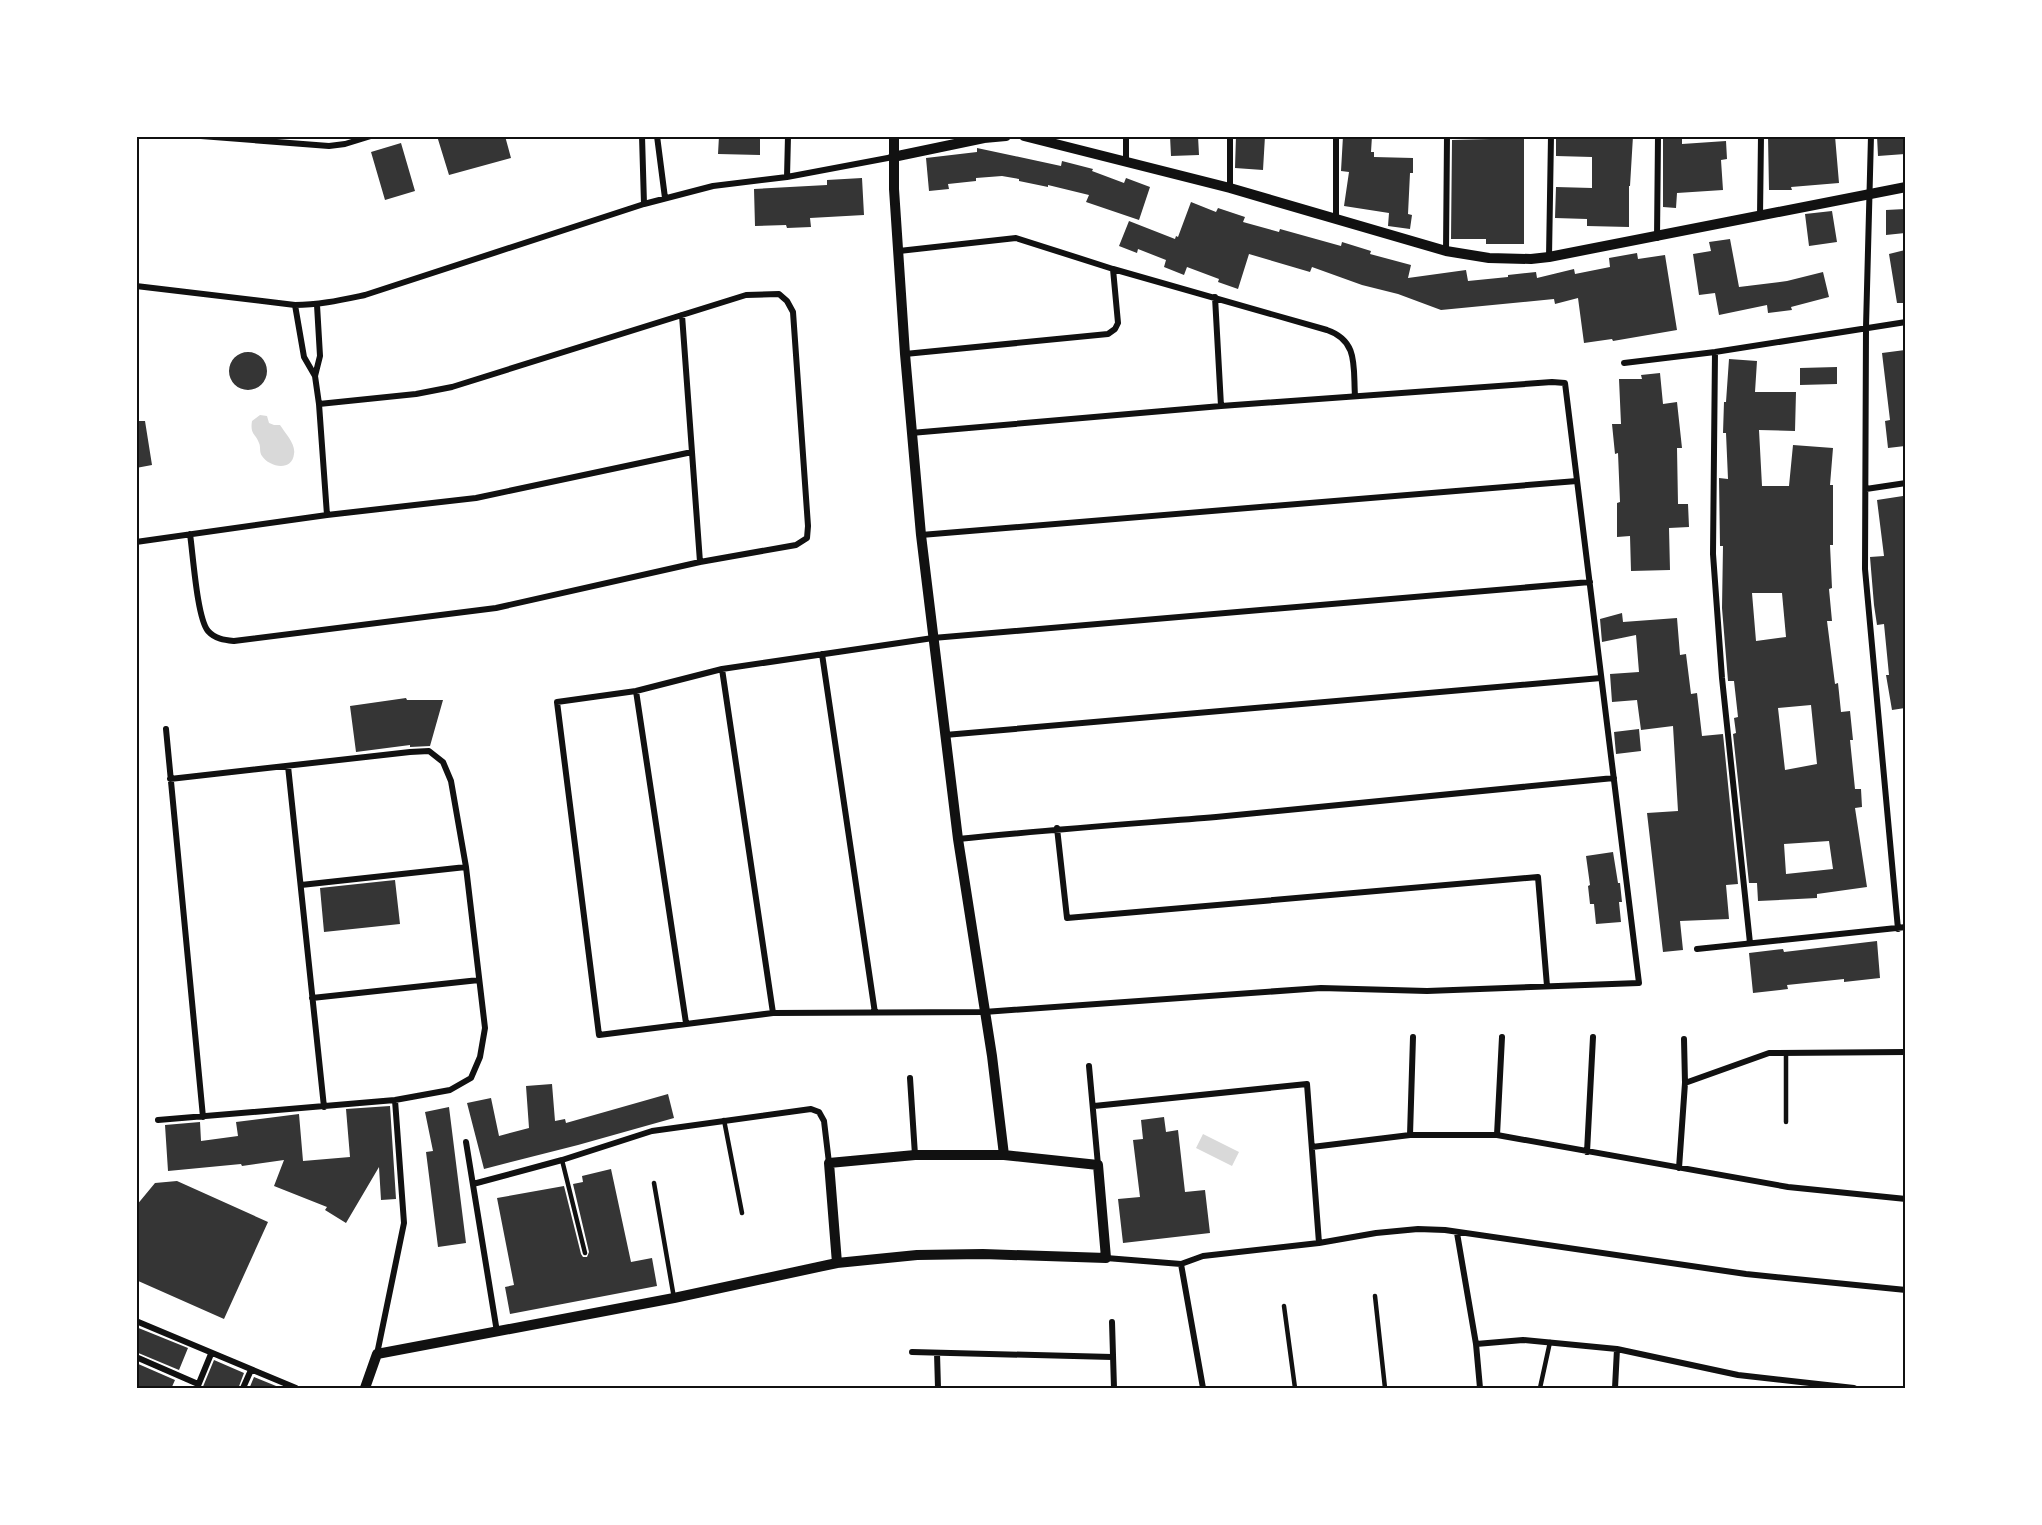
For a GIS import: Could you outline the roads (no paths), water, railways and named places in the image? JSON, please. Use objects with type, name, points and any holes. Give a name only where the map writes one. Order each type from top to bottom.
[{"type":"street","points":[[201,136],[329,146],[371,136]]},
{"type":"street","points":[[642,136],[644,204]]},
{"type":"street","points":[[657,136],[665,198]]},
{"type":"street","points":[[787,177],[788,136]]},
{"type":"street","points":[[894,136],[893,157],[910,433],[921,535],[958,839],[1004,1155]]},
{"type":"street","points":[[136,286],[295,305],[317,305],[365,295],[644,204],[713,186],[787,177],[984,138],[1006,136]]},
{"type":"street","points":[[1024,136],[1230,188],[1446,251],[1489,258],[1550,257],[1657,238],[1905,187]]},
{"type":"street","points":[[1126,136],[1126,161]]},
{"type":"street","points":[[1230,136],[1230,188]]},
{"type":"street","points":[[1336,136],[1336,220]]},
{"type":"street","points":[[1446,251],[1447,136]]},
{"type":"street","points":[[1550,257],[1551,136]]},
{"type":"street","points":[[1657,238],[1658,136]]},
{"type":"street","points":[[1760,216],[1761,136]]},
{"type":"street","points":[[1697,949],[1902,928],[1865,568],[1866,327],[1871,136]]},
{"type":"street","points":[[899,251],[1016,238],[1113,269],[1338,334],[1347,340],[1352,352],[1356,396]]},
{"type":"street","points":[[905,354],[1108,334],[1115,329],[1118,323],[1113,269]]},
{"type":"street","points":[[190,534],[202,619],[209,632],[220,639],[234,641],[496,608],[700,562],[796,545],[807,538],[793,312],[787,301],[779,294],[746,295],[452,387],[416,394],[319,405]]},
{"type":"street","points":[[1215,297],[1221,406]]},
{"type":"street","points":[[295,305],[304,357],[315,376]]},
{"type":"street","points":[[317,305],[320,356],[315,376],[327,515]]},
{"type":"street","points":[[682,315],[700,562]]},
{"type":"street","points":[[1624,363],[1715,352],[1905,322]]},
{"type":"street","points":[[1715,352],[1713,554],[1722,678],[1750,943]]},
{"type":"street","points":[[910,433],[1221,406],[1552,382],[1565,384],[1590,582],[1639,983],[1427,991],[1321,988],[984,1012],[773,1013],[599,1035],[557,702],[636,691],[722,669],[933,638],[1590,582]]},
{"type":"street","points":[[136,542],[327,515],[476,498],[692,452]]},
{"type":"street","points":[[921,535],[1577,481]]},
{"type":"street","points":[[1866,489],[1905,483]]},
{"type":"street","points":[[822,654],[874,1013]]},
{"type":"street","points":[[722,669],[773,1013]]},
{"type":"street","points":[[945,735],[1601,678]]},
{"type":"street","points":[[636,691],[686,1023]]},
{"type":"street","points":[[166,729],[203,1117]]},
{"type":"street","points":[[158,1120],[395,1100],[450,1090],[471,1078],[480,1057],[485,1028],[466,867],[451,781],[443,762],[429,751],[410,752],[170,780]]},
{"type":"street","points":[[288,766],[324,1107]]},
{"type":"street","points":[[958,839],[1057,828],[1119,825],[1425,798],[1614,778]]},
{"type":"street","points":[[1057,828],[1067,918],[1538,877],[1547,986]]},
{"type":"street","points":[[301,885],[466,867]]},
{"type":"street","points":[[312,998],[479,980]]},
{"type":"street","points":[[1410,1135],[1413,1037]]},
{"type":"street","points":[[1497,1135],[1502,1037]]},
{"type":"street","points":[[1587,1152],[1593,1037]]},
{"type":"street","points":[[1679,1168],[1685,1083],[1684,1040]]},
{"type":"street","points":[[1685,1083],[1768,1053],[1905,1052]]},
{"type":"street","points":[[1089,1066],[1106,1258]]},
{"type":"street","points":[[910,1078],[915,1155]]},
{"type":"street","points":[[1094,1106],[1307,1084],[1319,1243]]},
{"type":"street","points":[[365,1389],[377,1354],[404,1223],[395,1100]]},
{"type":"street","points":[[473,1184],[562,1160],[652,1131],[811,1109],[819,1112],[824,1121],[837,1263]]},
{"type":"street","points":[[1312,1147],[1410,1135],[1497,1135],[1788,1187],[1905,1199]]},
{"type":"street","points":[[466,1142],[497,1332]]},
{"type":"street","points":[[829,1163],[915,1155],[1004,1155],[1098,1165]]},
{"type":"street","points":[[377,1354],[674,1298],[837,1263],[917,1255],[983,1254],[1106,1258],[1181,1264],[1203,1256],[1418,1229],[1445,1230],[1746,1274],[1905,1290]]},
{"type":"street","points":[[1457,1233],[1476,1344],[1480,1389]]},
{"type":"street","points":[[1181,1264],[1203,1389]]},
{"type":"street","points":[[136,1321],[296,1389]]},
{"type":"street","points":[[1112,1322],[1114,1389]]},
{"type":"street","points":[[1476,1344],[1523,1340],[1617,1349],[1738,1375],[1854,1389]]},
{"type":"street","points":[[1615,1389],[1617,1349]]},
{"type":"street","points":[[912,1352],[1112,1357]]},
{"type":"street","points":[[937,1353],[938,1389]]},
{"type":"street","points":[[136,1358],[197,1386],[211,1354]]},
{"type":"street","points":[[243,1389],[251,1370]]},
{"type":"lane","points":[[1786,1054],[1786,1122]]},
{"type":"lane","points":[[724,1120],[742,1213]]},
{"type":"lane","points":[[562,1160],[585,1253]]},
{"type":"lane","points":[[654,1183],[674,1298]]},
{"type":"lane","points":[[1375,1296],[1385,1389]]},
{"type":"lane","points":[[1284,1306],[1295,1389]]},
{"type":"lane","points":[[1540,1389],[1550,1342]]}]
